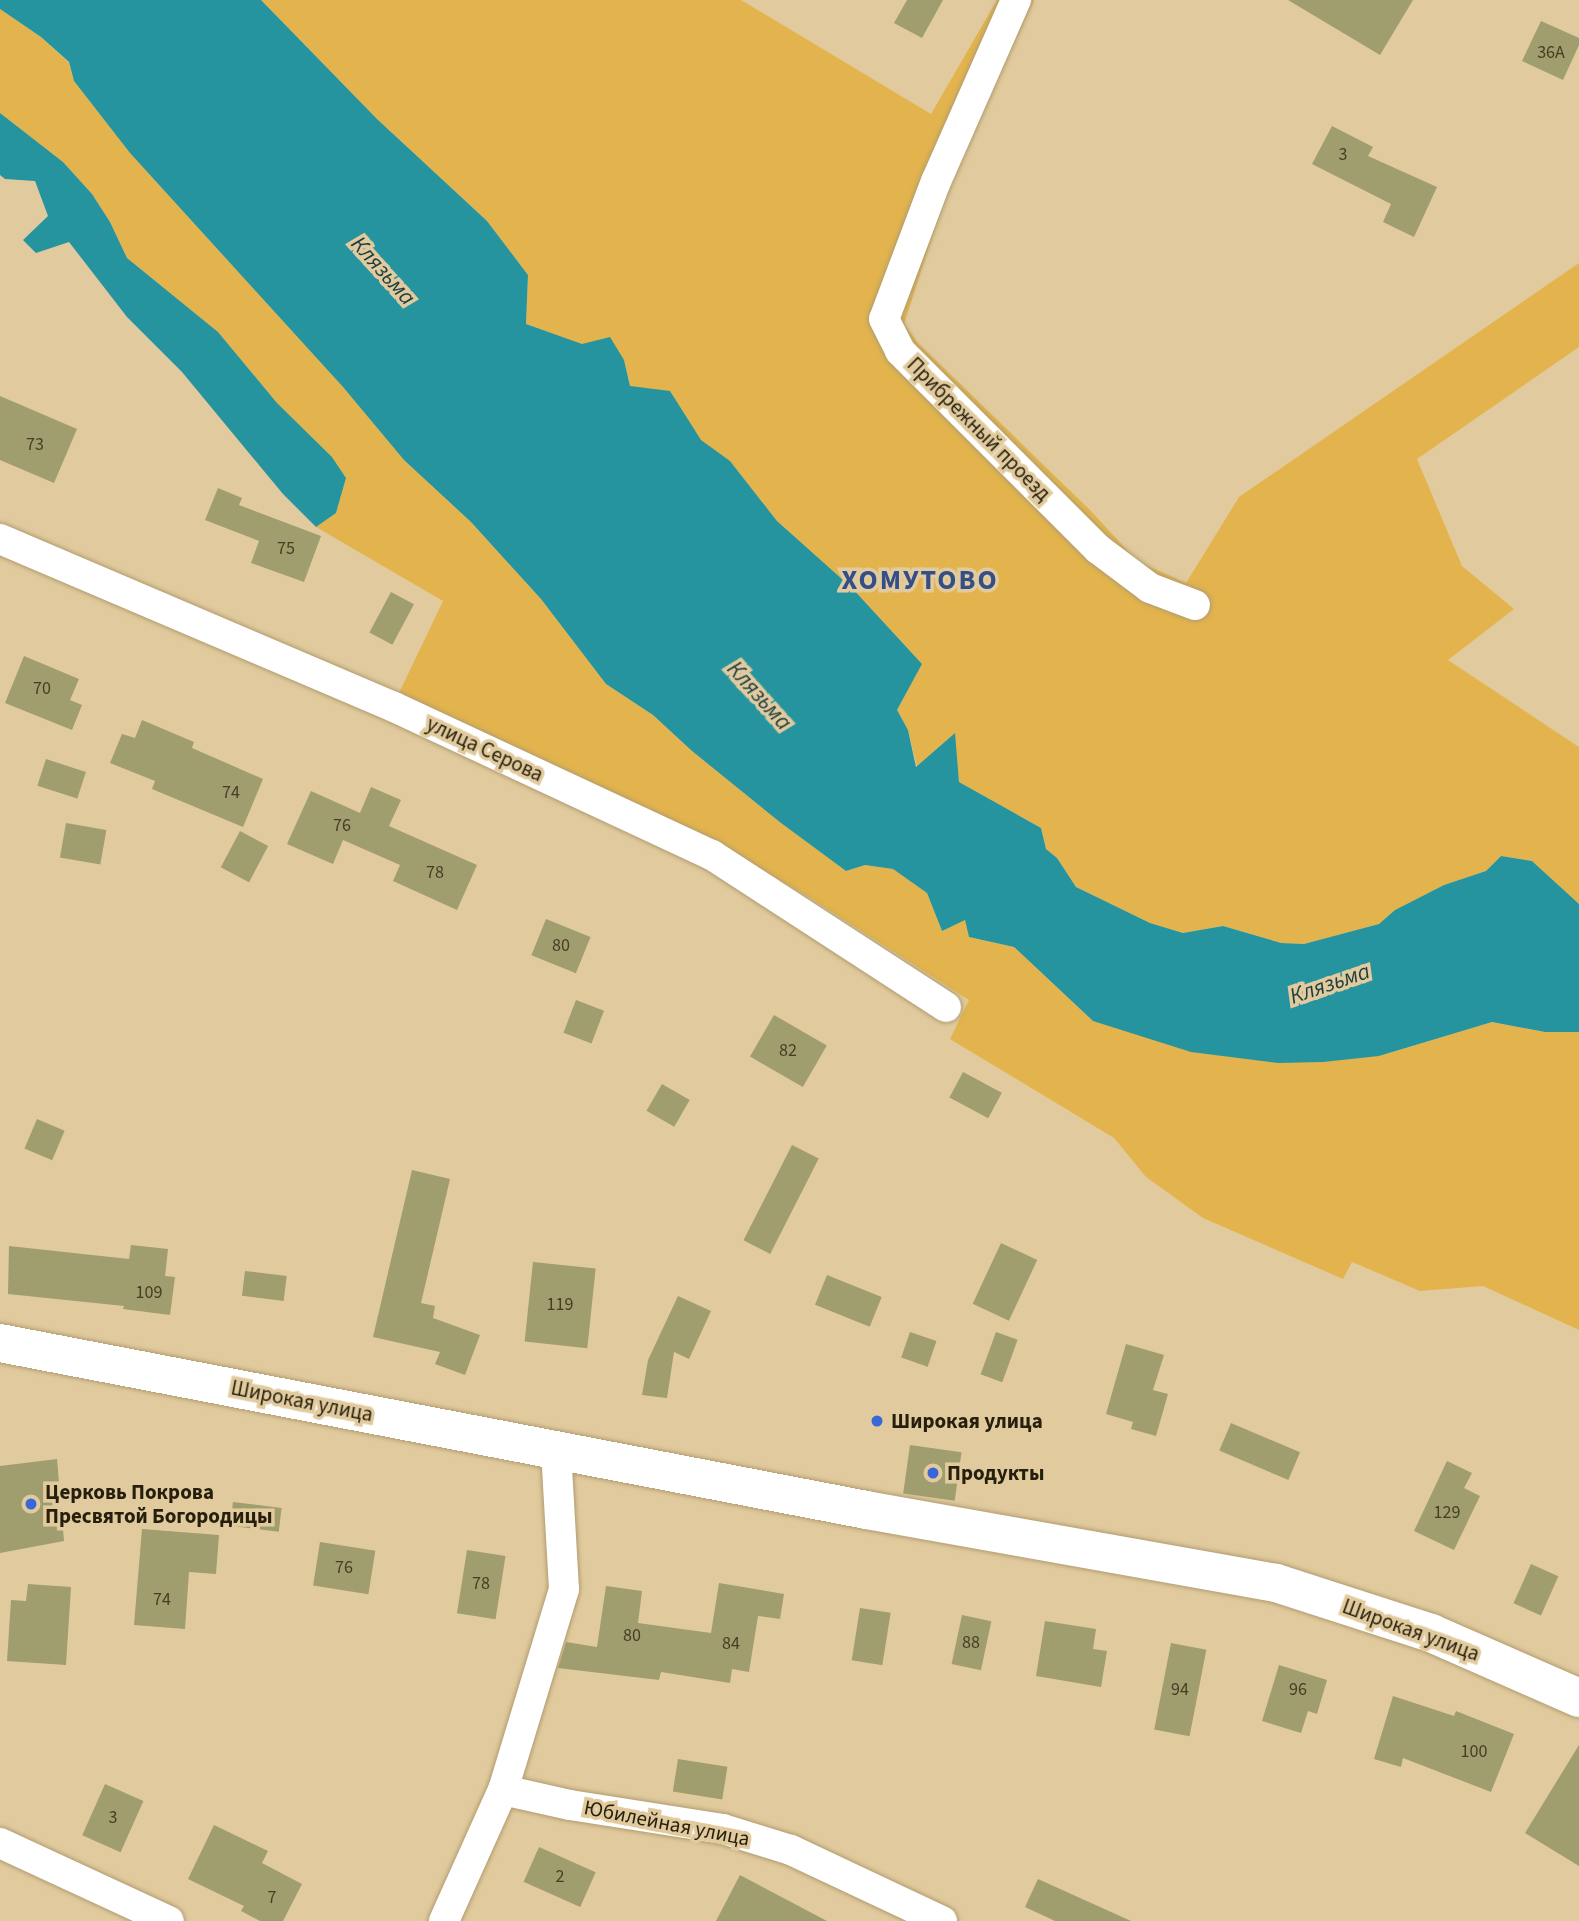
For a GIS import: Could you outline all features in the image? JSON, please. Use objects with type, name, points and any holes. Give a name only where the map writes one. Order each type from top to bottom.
[{"type":"street","name":"Прибрежный проезд","points":[[1016,0],[936,181],[884,319],[900,351],[1098,549],[1150,588],[1195,605]]},
{"type":"street","name":"улица Серова","points":[[0,539],[394,707],[712,855],[946,1007]]},
{"type":"street","name":"Широкая улица","points":[[0,1343],[556,1451],[1276,1583],[1431,1633],[1579,1698]]},
{"type":"street","points":[[444,1921],[503,1790],[564,1590],[556,1451]]},
{"type":"street","name":"Юбилейная улица","points":[[503,1790],[570,1805],[723,1829],[791,1850],[942,1921]]},
{"type":"street","points":[[0,1843],[169,1921]]},
{"type":"shaded area","points":[[261,0],[741,0],[931,114],[997,0],[1034,0],[955,166],[904,324],[918,343],[1091,511],[1137,561],[1186,583],[1239,497],[1579,263],[1579,347],[1417,459],[1462,566],[1514,609],[1448,660],[1579,747],[1579,904],[1532,861],[1501,856],[1486,871],[1444,885],[1395,910],[1379,924],[1304,944],[1281,943],[1223,926],[1183,933],[1150,923],[1076,887],[1057,858],[1046,849],[1041,828],[959,782],[954,734],[917,767],[908,730],[897,710],[922,664],[852,588],[777,521],[730,461],[700,440],[685,418],[630,386],[624,360],[526,324],[528,275],[487,221],[377,119]]},
{"type":"shaded area","points":[[0,9],[41,37],[69,63],[74,81],[130,153],[343,387],[404,460],[471,522],[541,599],[606,684],[653,715],[692,751],[781,823],[846,871],[865,865],[893,869],[927,893],[942,931],[965,919],[969,937],[1014,947],[1093,1021],[1379,1056],[1492,1022],[1545,1032],[1579,1032],[1579,1330],[1483,1286],[1420,1291],[1352,1262],[1343,1279],[1203,1218],[1146,1177],[1114,1138],[950,1039],[969,1000],[715,841],[399,693],[443,601],[316,527],[336,513],[346,478],[332,457],[277,403],[218,332],[127,258],[110,222],[92,194],[63,162],[0,113]]},
{"type":"water","name":"Клязьма","points":[[0,0],[261,0],[377,119],[487,221],[528,275],[526,324],[582,344],[610,337],[624,360],[630,386],[670,391],[701,440],[730,461],[777,521],[852,588],[922,664],[897,710],[908,730],[916,767],[955,733],[959,782],[1041,828],[1046,849],[1057,858],[1076,887],[1150,923],[1183,933],[1223,926],[1281,943],[1304,944],[1379,924],[1395,910],[1444,885],[1486,871],[1501,856],[1532,861],[1579,904],[1579,1032],[1545,1032],[1492,1022],[1379,1056],[1323,1062],[1278,1063],[1191,1052],[1093,1021],[1014,947],[969,937],[965,920],[942,931],[927,893],[893,869],[865,865],[846,871],[781,823],[692,751],[653,715],[606,684],[541,599],[471,522],[404,460],[343,387],[130,153],[74,81],[69,62],[41,37],[0,9]]},
{"type":"water","points":[[0,113],[63,162],[92,194],[110,222],[127,258],[218,332],[277,403],[332,457],[346,478],[336,513],[316,527],[283,494],[182,372],[127,317],[69,242],[36,253],[23,240],[48,216],[35,181],[5,179],[0,175]]},
{"type":"building","points":[[907,0],[943,0],[922,38],[894,23]]},
{"type":"building","points":[[1288,0],[1413,0],[1380,55]]},
{"type":"building","points":[[1541,21],[1579,38],[1579,45],[1563,80],[1522,61]]},
{"type":"building","points":[[1332,126],[1373,147],[1368,156],[1437,187],[1414,237],[1383,222],[1391,204],[1312,164]]},
{"type":"building","points":[[0,396],[77,429],[54,483],[0,460]]},
{"type":"building","points":[[218,488],[242,498],[239,505],[321,536],[304,582],[251,563],[259,541],[205,520]]},
{"type":"building","points":[[391,592],[414,604],[392,645],[369,633]]},
{"type":"building","points":[[24,656],[79,679],[70,700],[82,705],[72,730],[5,703]]},
{"type":"building","points":[[142,720],[194,742],[192,748],[263,779],[243,827],[152,789],[155,781],[110,763],[122,734],[135,738]]},
{"type":"building","points":[[46,759],[86,772],[77,799],[37,786]]},
{"type":"building","points":[[371,787],[401,800],[389,826],[477,865],[457,910],[393,881],[400,865],[343,840],[333,864],[287,844],[311,791],[360,813]]},
{"type":"building","points":[[66,823],[106,830],[100,865],[60,857]]},
{"type":"building","points":[[240,831],[268,846],[249,882],[221,867]]},
{"type":"building","points":[[546,919],[591,937],[576,973],[531,955]]},
{"type":"building","points":[[576,1000],[604,1011],[591,1043],[563,1033]]},
{"type":"building","points":[[774,1015],[827,1046],[803,1087],[750,1057]]},
{"type":"building","points":[[963,1072],[1002,1093],[988,1118],[949,1098]]},
{"type":"building","points":[[662,1084],[690,1100],[674,1127],[646,1111]]},
{"type":"building","points":[[37,1119],[65,1131],[52,1160],[24,1148]]},
{"type":"building","points":[[792,1145],[819,1159],[770,1254],[743,1240]]},
{"type":"building","points":[[412,1170],[450,1179],[421,1303],[435,1306],[433,1318],[480,1335],[465,1375],[435,1364],[440,1352],[373,1337]]},
{"type":"building","points":[[1001,1243],[1037,1260],[1009,1321],[973,1304]]},
{"type":"building","points":[[131,1245],[168,1249],[165,1276],[175,1277],[170,1315],[123,1309],[124,1306],[8,1294],[9,1246],[129,1259]]},
{"type":"building","points":[[533,1262],[596,1269],[587,1348],[525,1342]]},
{"type":"building","points":[[245,1271],[287,1276],[284,1301],[242,1296]]},
{"type":"building","points":[[827,1275],[882,1297],[870,1327],[815,1305]]},
{"type":"building","points":[[678,1296],[711,1311],[689,1359],[674,1352],[667,1398],[642,1395],[648,1360]]},
{"type":"building","points":[[910,1332],[936,1341],[928,1367],[901,1358]]},
{"type":"building","points":[[996,1332],[1018,1340],[1002,1382],[981,1374]]},
{"type":"building","points":[[1126,1344],[1164,1355],[1153,1390],[1168,1394],[1156,1436],[1131,1429],[1133,1422],[1106,1414]]},
{"type":"building","points":[[1231,1423],[1300,1452],[1288,1480],[1219,1451]]},
{"type":"building","name":"Продукты","points":[[910,1445],[961,1452],[955,1501],[903,1494]]},
{"type":"building","name":"Церковь Покрова Пресвятой Богородицы","points":[[57,1459],[64,1541],[0,1553],[0,1466]]},
{"type":"building","points":[[1447,1461],[1472,1473],[1464,1488],[1480,1496],[1454,1550],[1414,1531]]},
{"type":"building","points":[[233,1502],[282,1508],[279,1532],[230,1526]]},
{"type":"building","points":[[142,1529],[219,1535],[216,1574],[189,1572],[185,1629],[134,1625]]},
{"type":"building","points":[[320,1542],[375,1551],[368,1594],[313,1585]]},
{"type":"building","points":[[467,1550],[506,1556],[496,1619],[457,1613]]},
{"type":"building","points":[[1531,1564],[1558,1576],[1541,1615],[1514,1603]]},
{"type":"building","points":[[719,1583],[784,1594],[780,1619],[758,1616],[749,1672],[732,1669],[730,1683],[661,1672],[659,1680],[558,1668],[566,1642],[597,1647],[606,1586],[642,1591],[638,1623],[711,1633]]},
{"type":"building","points":[[28,1584],[71,1587],[66,1665],[7,1661],[11,1600],[26,1601]]},
{"type":"building","points":[[860,1608],[891,1613],[882,1665],[852,1660]]},
{"type":"building","points":[[962,1615],[991,1621],[981,1670],[952,1664]]},
{"type":"building","points":[[1045,1621],[1096,1629],[1093,1649],[1107,1651],[1101,1687],[1036,1676]]},
{"type":"building","points":[[1171,1643],[1206,1650],[1190,1736],[1154,1729]]},
{"type":"building","points":[[1279,1665],[1327,1680],[1317,1714],[1308,1711],[1301,1733],[1262,1721]]},
{"type":"building","points":[[1393,1696],[1454,1716],[1456,1711],[1514,1734],[1491,1792],[1403,1758],[1401,1767],[1374,1759]]},
{"type":"building","points":[[1579,1745],[1579,1866],[1525,1833]]},
{"type":"building","points":[[678,1759],[727,1767],[722,1799],[673,1792]]},
{"type":"building","points":[[105,1784],[143,1801],[121,1852],[82,1835]]},
{"type":"building","points":[[214,1825],[268,1851],[262,1863],[302,1884],[283,1921],[260,1921],[241,1911],[244,1906],[188,1879]]},
{"type":"building","points":[[539,1847],[596,1872],[580,1907],[524,1882]]},
{"type":"building","points":[[740,1875],[827,1921],[716,1921]]},
{"type":"building","points":[[1038,1879],[1131,1921],[1055,1921],[1025,1907]]},
{"type":"place","name":"Широкая улица","points":[[877,1421]]},
{"type":"place","name":"Продукты","points":[[933,1473]]},
{"type":"place","name":"Церковь Покрова Пресвятой Богородицы","points":[[31,1504]]},
{"type":"district","name":"ХОМУТОВО","points":[[920,580]]}]
